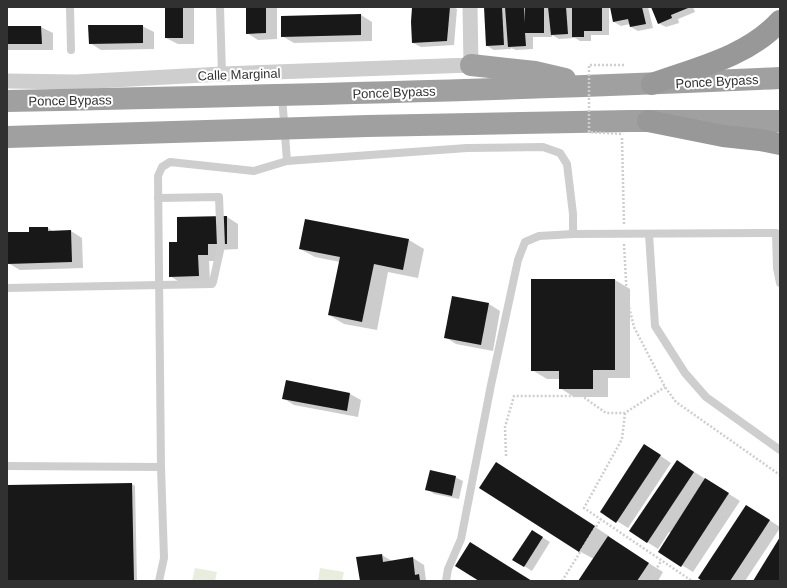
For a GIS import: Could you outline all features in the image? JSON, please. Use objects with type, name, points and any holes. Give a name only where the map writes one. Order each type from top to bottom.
[{"type":"highway","points":[[652,84],[724,59],[762,37],[780,21]]},
{"type":"highway","points":[[471,65],[535,72],[585,86]]},
{"type":"highway","name":"Ponce Bypass","points":[[7,101],[585,86],[780,78]]},
{"type":"highway","points":[[7,137],[285,129],[780,121]]},
{"type":"highway","points":[[648,122],[723,136],[780,144]]},
{"type":"street","points":[[470,7],[471,65]]},
{"type":"street","name":"Calle Marginal","points":[[7,81],[76,82],[222,74],[471,65]]},
{"type":"lane","points":[[70,7],[71,50]]},
{"type":"lane","points":[[220,7],[222,74]]},
{"type":"lane","points":[[282,95],[287,161]]},
{"type":"lane","points":[[159,581],[164,558],[161,467],[158,198],[158,176],[162,167],[170,162],[254,171],[287,161],[467,148],[543,147],[560,153],[567,164],[573,214],[573,234]]},
{"type":"lane","points":[[7,288],[212,284],[214,282],[221,246],[219,197],[158,198]]},
{"type":"lane","points":[[446,581],[448,569],[461,539],[491,384],[518,260],[525,242],[539,236],[573,234],[776,233],[777,268],[780,283]]},
{"type":"lane","points":[[648,234],[655,326],[685,373],[706,397],[780,450]]},
{"type":"lane","points":[[7,466],[161,467]]},
{"type":"path","points":[[622,134],[589,132],[589,65],[624,65]]},
{"type":"path","points":[[506,456],[505,427],[514,396],[582,396],[606,413],[625,413],[665,387]]},
{"type":"path","points":[[625,413],[622,439],[584,508],[692,581]]},
{"type":"path","points":[[562,581],[601,519]]},
{"type":"path","points":[[649,581],[662,561]]},
{"type":"green space","points":[[195,568],[217,572],[215,581],[192,581]]},
{"type":"green space","points":[[320,568],[344,572],[342,581],[318,581]]},
{"type":"building","points":[[165,7],[183,7],[183,38],[165,38]]},
{"type":"building","points":[[246,7],[266,7],[266,33],[246,34]]},
{"type":"building","points":[[412,7],[450,7],[447,41],[412,43]]},
{"type":"building","points":[[484,7],[502,7],[504,45],[486,46]]},
{"type":"building","points":[[505,7],[524,7],[525,23],[525,7],[544,7],[544,33],[525,33],[526,46],[508,47]]},
{"type":"building","points":[[548,7],[566,7],[568,34],[551,35]]},
{"type":"building","points":[[572,7],[602,7],[602,31],[584,31],[584,37],[572,37]]},
{"type":"building","points":[[610,7],[642,7],[646,24],[630,27],[628,19],[613,22]]},
{"type":"building","points":[[651,7],[688,8],[671,15],[672,18],[658,24]]},
{"type":"building","points":[[361,14],[361,35],[281,37],[281,16]]},
{"type":"building","points":[[88,25],[143,25],[143,43],[89,44]]},
{"type":"building","points":[[7,26],[41,26],[42,44],[7,44]]},
{"type":"building","points":[[227,216],[227,244],[208,244],[208,255],[198,255],[199,276],[169,277],[169,242],[177,242],[177,217]]},
{"type":"building","points":[[305,219],[409,239],[403,270],[374,264],[362,322],[328,315],[340,257],[299,249]]},
{"type":"building","points":[[29,227],[48,227],[48,231],[71,230],[72,262],[7,264],[7,232],[29,232]]},
{"type":"building","points":[[531,279],[615,279],[615,370],[593,370],[593,389],[559,389],[559,371],[531,371]]},
{"type":"building","points":[[452,296],[489,303],[481,345],[444,338]]},
{"type":"building","points":[[286,380],[350,393],[347,411],[282,399]]},
{"type":"building","points":[[644,444],[661,455],[616,523],[600,512]]},
{"type":"building","points":[[677,460],[694,472],[647,543],[629,531]]},
{"type":"building","points":[[496,462],[595,526],[579,552],[479,488]]},
{"type":"building","points":[[430,470],[456,476],[452,496],[425,490]]},
{"type":"building","points":[[705,478],[729,493],[681,567],[658,552]]},
{"type":"building","points":[[132,483],[134,581],[7,581],[7,485]]},
{"type":"building","points":[[746,505],[770,520],[730,581],[702,581],[698,578]]},
{"type":"building","points":[[532,530],[543,537],[524,567],[512,560]]},
{"type":"building","points":[[608,536],[649,563],[637,581],[578,581]]},
{"type":"building","points":[[780,537],[780,581],[753,581]]},
{"type":"building","points":[[470,542],[532,581],[479,581],[455,566]]},
{"type":"building","points":[[382,554],[383,562],[413,557],[415,575],[419,574],[420,581],[360,581],[356,557]]}]
